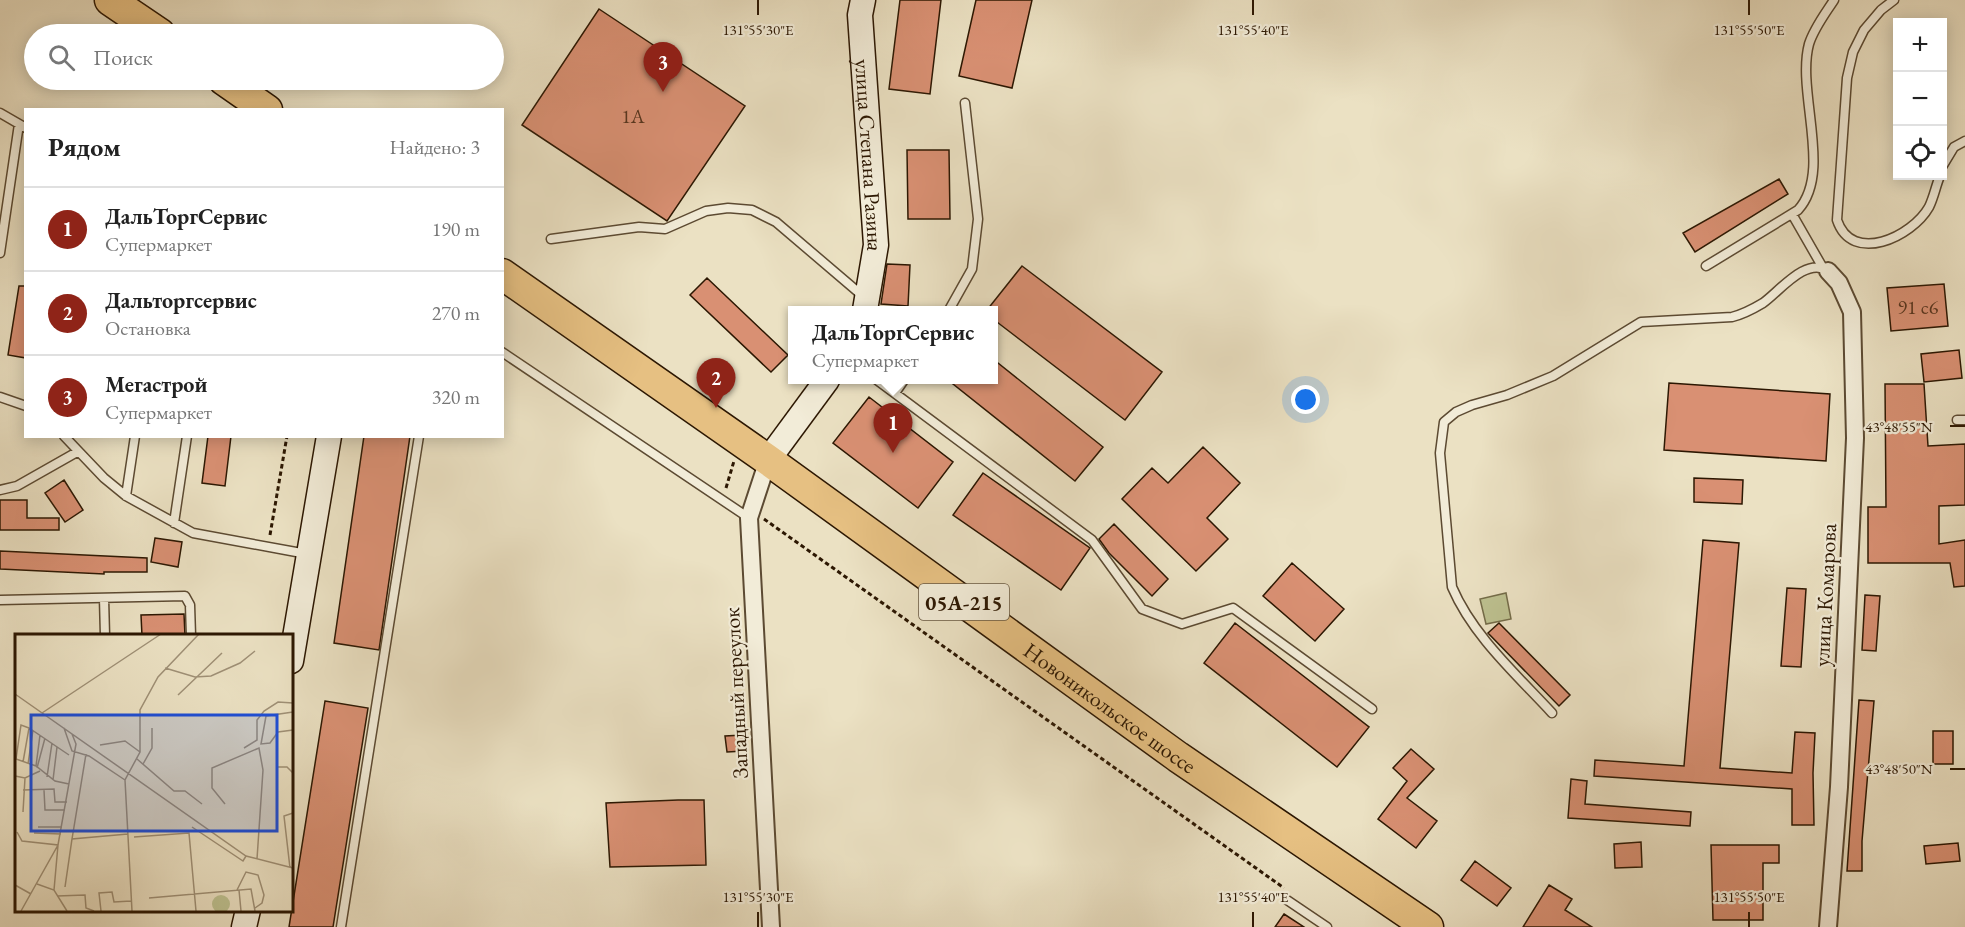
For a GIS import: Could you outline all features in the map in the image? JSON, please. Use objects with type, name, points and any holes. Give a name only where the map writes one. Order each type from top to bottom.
[{"type":"highway","points":[[110,0],[145,24]]},
{"type":"highway","points":[[238,90],[265,108]]},
{"type":"highway","name":"Новоникольское шоссе","points":[[504,275],[768,460],[1178,756],[1428,927]]},
{"type":"street","name":"улица Степана Разина","points":[[863,0],[860,15],[876,245],[867,306]]},
{"type":"street","name":"улица Комарова","points":[[1826,270],[1839,283],[1852,312],[1855,438],[1839,787],[1828,927]]},
{"type":"street","points":[[768,460],[824,384]]},
{"type":"street","points":[[292,655],[329,438]]},
{"type":"street","name":"Западный переулок","points":[[768,460],[751,513],[771,927]]},
{"type":"street","points":[[244,927],[248,912]]},
{"type":"lane","points":[[1706,266],[1792,214],[1807,200],[1812,176],[1812,145],[1806,94],[1809,44],[1834,0]]},
{"type":"lane","points":[[1894,0],[1881,10],[1864,30],[1853,52],[1847,78],[1837,220],[1840,231],[1859,244],[1886,241],[1910,228],[1928,207],[1938,180]]},
{"type":"lane","points":[[952,306],[972,269],[978,219],[965,103]]},
{"type":"lane","points":[[0,113],[22,127],[0,253]]},
{"type":"lane","points":[[1947,159],[1954,147],[1965,141]]},
{"type":"lane","points":[[551,239],[639,227],[665,229],[706,211],[728,208],[752,210],[776,222],[867,306]]},
{"type":"lane","points":[[1792,214],[1826,270]]},
{"type":"lane","points":[[1552,713],[1487,642],[1460,607],[1452,586],[1440,453],[1444,422],[1456,412],[1472,405],[1507,395],[1553,376],[1641,322],[1732,317],[1745,314],[1765,302],[1792,278],[1812,268],[1826,270]]},
{"type":"lane","points":[[504,353],[751,513]]},
{"type":"lane","points":[[883,384],[1092,540],[1142,609],[1182,624],[1233,608],[1372,710]]},
{"type":"lane","points":[[895,393],[901,384]]},
{"type":"lane","points":[[0,397],[24,405]]},
{"type":"lane","points":[[66,438],[77,452],[126,496],[193,533],[308,554]]},
{"type":"lane","points":[[126,496],[135,438]]},
{"type":"lane","points":[[174,522],[187,438]]},
{"type":"lane","points":[[341,927],[419,438]]},
{"type":"lane","points":[[0,490],[17,486],[77,452]]},
{"type":"lane","points":[[0,600],[184,596],[190,604],[191,634]]},
{"type":"lane","points":[[104,598],[105,634]]},
{"type":"lane","points":[[1287,900],[1328,927]]},
{"type":"path","points":[[268,547],[287,438]]},
{"type":"path","points":[[725,487],[751,513],[1287,890]]},
{"type":"green space","points":[[1506,593],[1511,619],[1486,624],[1480,599]]},
{"type":"building","points":[[900,0],[941,0],[930,94],[889,89]]},
{"type":"building","points":[[976,0],[1032,0],[1012,88],[959,76]]},
{"type":"building","points":[[599,9],[745,106],[667,221],[522,125]]},
{"type":"building","points":[[907,150],[949,150],[950,219],[908,219]]},
{"type":"building","points":[[1779,179],[1788,194],[1695,252],[1683,233]]},
{"type":"building","points":[[887,264],[910,265],[908,306],[881,304]]},
{"type":"building","points":[[1022,266],[1162,372],[1125,420],[998,323],[998,306],[990,306]]},
{"type":"building","points":[[707,278],[788,355],[771,372],[690,295]]},
{"type":"building","points":[[1944,284],[1948,326],[1891,331],[1887,288]]},
{"type":"building","points":[[19,286],[24,286],[24,358],[8,355]]},
{"type":"building","points":[[1959,350],[1962,378],[1924,382],[1921,354]]},
{"type":"building","points":[[998,363],[1103,447],[1075,481],[953,384],[998,384]]},
{"type":"building","points":[[1669,383],[1830,394],[1826,461],[1664,450]]},
{"type":"building","points":[[1885,384],[1924,384],[1928,446],[1965,444],[1965,505],[1939,506],[1939,544],[1965,540],[1965,586],[1954,587],[1950,563],[1868,563],[1868,507],[1886,507]]},
{"type":"building","points":[[869,397],[953,462],[918,508],[833,443]]},
{"type":"building","points":[[208,438],[231,438],[225,486],[202,483]]},
{"type":"building","points":[[364,438],[410,438],[379,650],[334,643]]},
{"type":"building","points":[[1203,447],[1240,483],[1207,518],[1228,539],[1196,571],[1122,499],[1152,468],[1168,483]]},
{"type":"building","points":[[983,473],[1090,548],[1061,590],[953,515]]},
{"type":"building","points":[[1694,478],[1743,480],[1742,504],[1694,502]]},
{"type":"building","points":[[64,480],[83,510],[65,522],[45,493]]},
{"type":"building","points":[[0,500],[27,500],[27,518],[59,518],[59,530],[0,530]]},
{"type":"building","points":[[1114,524],[1168,579],[1152,596],[1109,553],[1099,539]]},
{"type":"building","points":[[155,538],[182,542],[178,567],[151,562]]},
{"type":"building","points":[[1703,540],[1739,543],[1720,768],[1792,773],[1795,732],[1815,733],[1814,825],[1792,825],[1792,789],[1594,776],[1595,760],[1684,766]]},
{"type":"building","points":[[0,551],[147,558],[147,572],[104,572],[104,574],[0,569]]},
{"type":"building","points":[[1292,563],[1344,609],[1315,641],[1263,596]]},
{"type":"building","points":[[1787,588],[1806,589],[1801,667],[1781,666]]},
{"type":"building","points":[[1865,595],[1880,596],[1876,651],[1862,650]]},
{"type":"building","points":[[184,614],[185,634],[142,634],[141,615]]},
{"type":"building","points":[[1235,623],[1369,727],[1337,767],[1204,663]]},
{"type":"building","points":[[1499,623],[1570,695],[1559,706],[1488,633]]},
{"type":"building","points":[[1859,700],[1874,701],[1862,841],[1862,871],[1847,871]]},
{"type":"building","points":[[325,701],[368,708],[333,927],[289,927]]},
{"type":"building","points":[[1933,731],[1953,731],[1953,764],[1933,764]]},
{"type":"building","points":[[743,735],[744,751],[727,752],[725,736]]},
{"type":"building","points":[[1411,749],[1434,769],[1407,798],[1437,821],[1416,848],[1378,819],[1407,781],[1393,768]]},
{"type":"building","points":[[1571,779],[1587,781],[1585,804],[1691,812],[1690,826],[1568,818]]},
{"type":"building","points":[[704,800],[706,865],[610,867],[606,803]]},
{"type":"building","points":[[1641,842],[1642,867],[1615,868],[1614,844]]},
{"type":"building","points":[[1958,843],[1960,861],[1926,864],[1924,846]]},
{"type":"building","points":[[1711,845],[1779,845],[1779,863],[1763,863],[1763,920],[1713,920]]},
{"type":"building","points":[[1475,861],[1511,888],[1497,906],[1461,880]]},
{"type":"building","points":[[1549,885],[1572,899],[1565,910],[1592,927],[1523,927]]},
{"type":"building","points":[[1284,914],[1304,927],[1275,927]]},
{"type":"place","name":"Мегастрой","points":[[663,92]]},
{"type":"place","name":"Дальторгсервис","points":[[716,408]]},
{"type":"place","name":"ДальТоргСервис","points":[[893,453]]}]
